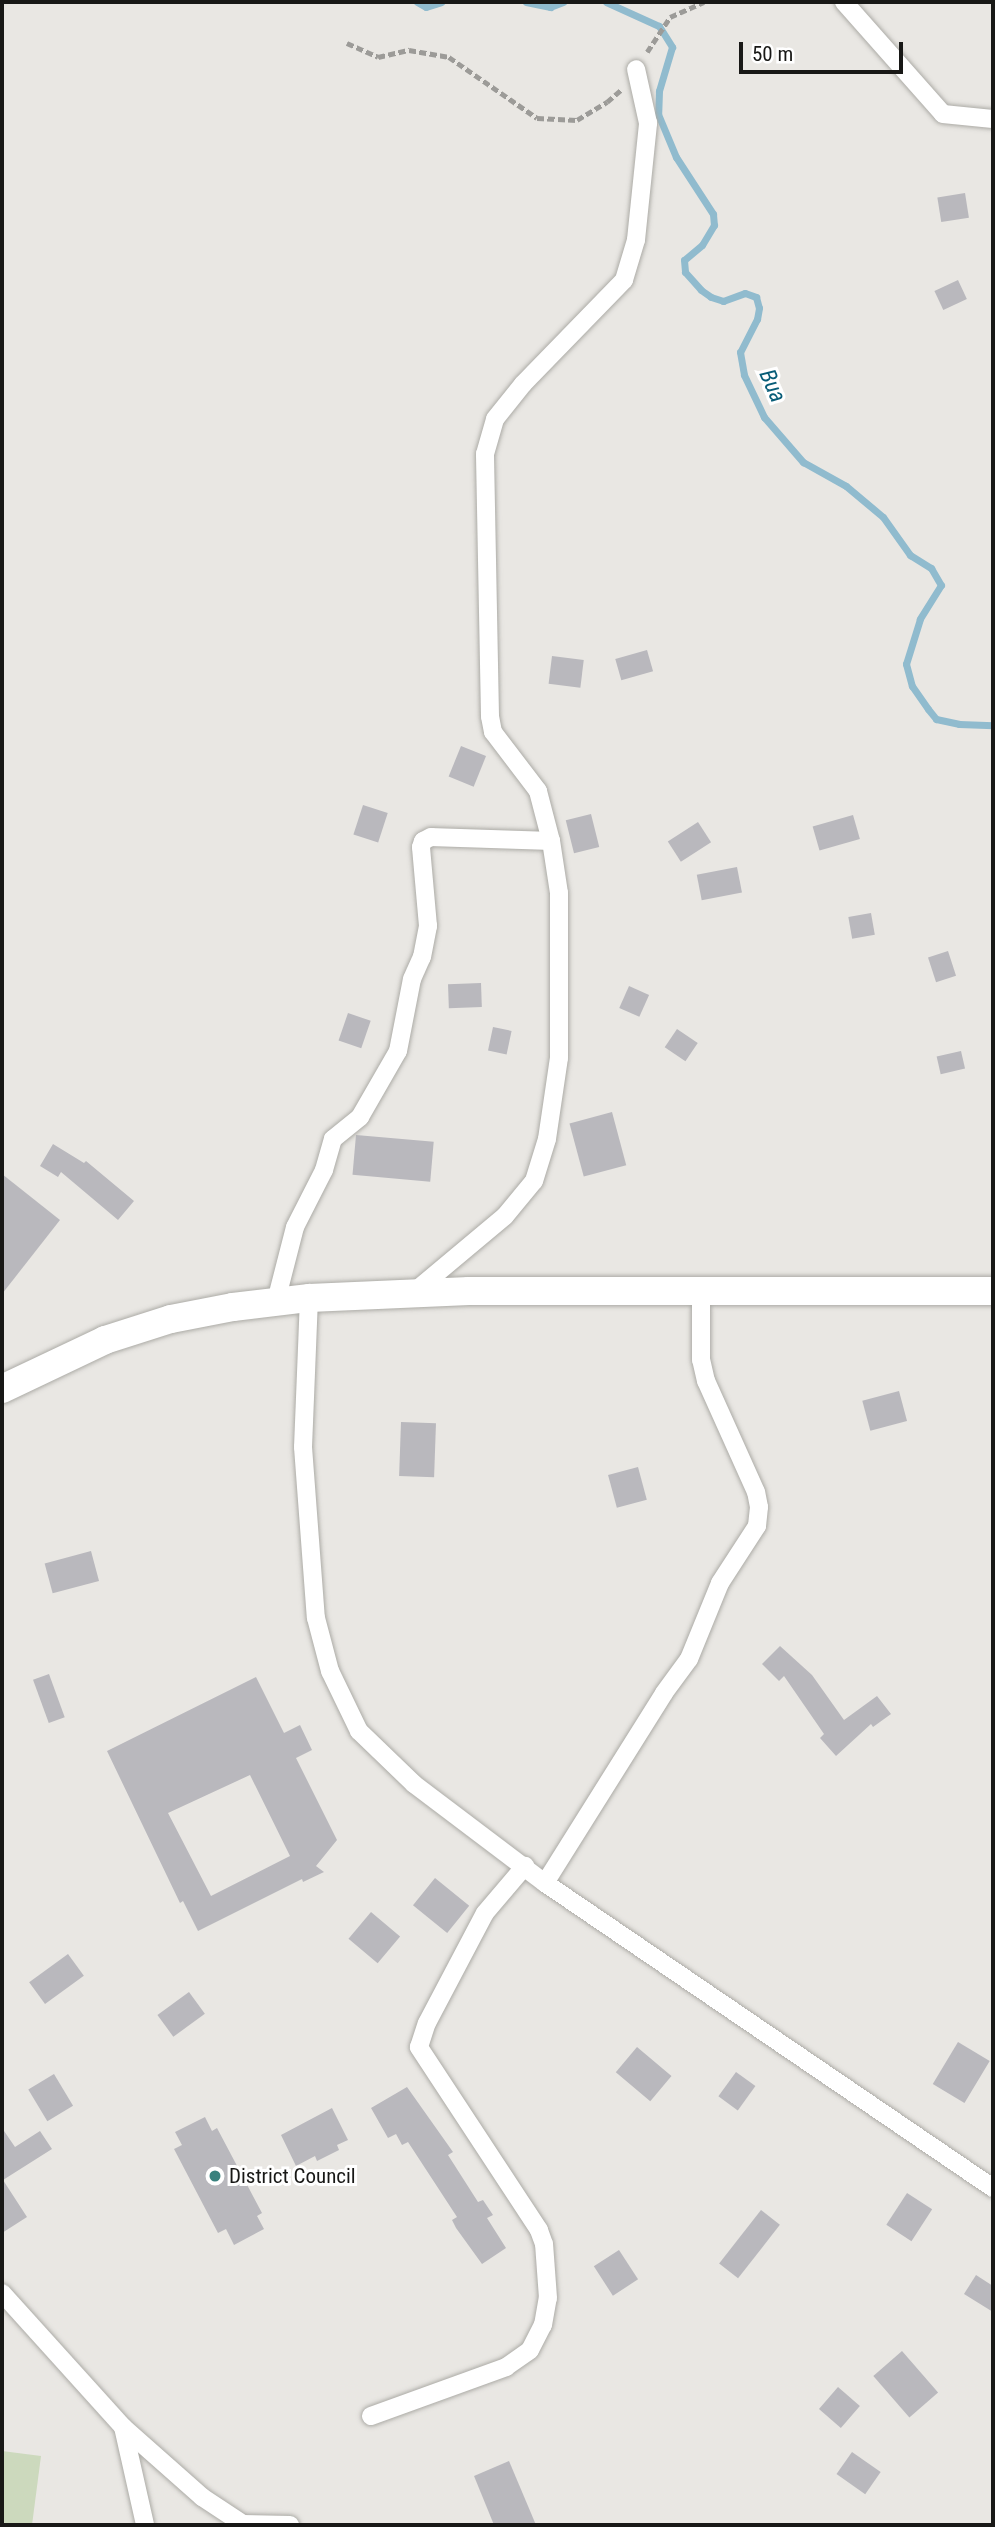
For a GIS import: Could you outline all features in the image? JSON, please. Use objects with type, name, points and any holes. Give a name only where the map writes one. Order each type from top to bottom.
[{"type":"highway","points":[[2,1389],[105,1340],[171,1319],[276,1301],[413,1293],[993,1291]]},
{"type":"street","points":[[844,2],[943,114],[993,119]]},
{"type":"street","points":[[413,1293],[505,1216],[534,1181],[547,1139],[559,1058],[559,893],[551,841],[538,790],[493,732],[490,716],[485,454],[495,419],[523,384],[624,280],[636,240],[648,123],[643,59]]},
{"type":"street","points":[[276,1301],[295,1227],[324,1170],[332,1139],[360,1116],[398,1051],[412,979],[422,957],[428,926],[421,847],[424,841],[431,836],[551,841]]},
{"type":"street","points":[[545,1883],[664,1693],[689,1659],[720,1583],[757,1526],[759,1507],[756,1492],[706,1381],[701,1360],[701,1291]]},
{"type":"street","points":[[309,1298],[303,1447],[316,1618],[330,1671],[359,1731],[414,1784],[545,1883],[993,2188]]},
{"type":"street","points":[[371,2416],[506,2367],[530,2350],[543,2325],[548,2298],[544,2244],[539,2230],[419,2047],[427,2022],[485,1913],[525,1867]]},
{"type":"street","points":[[2,2292],[123,2427],[202,2497],[243,2525],[290,2525]]},
{"type":"street","points":[[123,2427],[145,2525]]},
{"type":"path","points":[[347,43],[378,57],[409,50],[449,57],[537,118],[577,120],[607,102],[643,59],[670,17],[704,2]]},
{"type":"green space","points":[[2,2451],[41,2456],[32,2525],[2,2525]]},
{"type":"building","points":[[965,193],[969,218],[941,222],[937,197]]},
{"type":"building","points":[[958,280],[967,299],[943,310],[934,291]]},
{"type":"building","points":[[647,650],[653,671],[621,680],[615,659]]},
{"type":"building","points":[[552,656],[584,660],[580,688],[549,684]]},
{"type":"building","points":[[461,746],[486,756],[474,787],[449,777]]},
{"type":"building","points":[[363,805],[388,813],[378,843],[353,834]]},
{"type":"building","points":[[591,814],[599,847],[574,853],[566,820]]},
{"type":"building","points":[[853,815],[860,839],[820,851],[813,827]]},
{"type":"building","points":[[698,822],[711,842],[681,862],[668,842]]},
{"type":"building","points":[[737,867],[742,893],[702,900],[697,875]]},
{"type":"building","points":[[871,913],[875,935],[852,939],[848,917]]},
{"type":"building","points":[[948,951],[956,976],[936,982],[928,957]]},
{"type":"building","points":[[481,983],[482,1007],[449,1008],[448,984]]},
{"type":"building","points":[[629,986],[649,995],[639,1017],[619,1008]]},
{"type":"building","points":[[348,1013],[371,1021],[361,1048],[339,1040]]},
{"type":"building","points":[[493,1027],[512,1031],[507,1054],[488,1050]]},
{"type":"building","points":[[677,1029],[698,1043],[685,1061],[665,1047]]},
{"type":"building","points":[[961,1051],[965,1069],[941,1074],[937,1057]]},
{"type":"building","points":[[612,1112],[626,1165],[584,1177],[569,1123]]},
{"type":"building","points":[[356,1135],[434,1142],[430,1182],[353,1175]]},
{"type":"building","points":[[53,1144],[84,1163],[86,1161],[134,1201],[118,1220],[61,1172],[58,1177],[40,1166]]},
{"type":"building","points":[[2,1174],[60,1220],[2,1294]]},
{"type":"building","points":[[899,1391],[907,1421],[870,1431],[862,1401]]},
{"type":"building","points":[[401,1422],[436,1423],[434,1477],[399,1476]]},
{"type":"building","points":[[638,1467],[647,1500],[617,1508],[608,1475]]},
{"type":"building","points":[[91,1551],[99,1581],[53,1593],[45,1563]]},
{"type":"building","points":[[780,1646],[812,1675],[844,1720],[877,1696],[891,1714],[873,1727],[871,1724],[836,1756],[820,1738],[824,1734],[784,1676],[779,1681],[762,1664]]},
{"type":"building","points":[[49,1674],[65,1717],[49,1723],[33,1680]]},
{"type":"building","points":[[256,1677],[284,1733],[300,1725],[312,1750],[296,1758],[337,1840],[316,1866],[324,1872],[303,1882],[302,1879],[198,1931],[183,1901],[180,1903],[107,1751]],"holes":[[[250,1775],[290,1856],[211,1896],[168,1813]]]},
{"type":"building","points":[[435,1878],[469,1906],[447,1933],[413,1905]]},
{"type":"building","points":[[371,1912],[400,1936],[378,1963],[349,1939]]},
{"type":"building","points":[[68,1954],[84,1976],[45,2004],[29,1982]]},
{"type":"building","points":[[189,1992],[205,2014],[173,2037],[157,2015]]},
{"type":"building","points":[[958,2042],[990,2061],[964,2103],[933,2084]]},
{"type":"building","points":[[637,2047],[671,2076],[650,2101],[616,2072]]},
{"type":"building","points":[[736,2072],[755,2086],[738,2110],[718,2096]]},
{"type":"building","points":[[54,2074],[73,2106],[47,2121],[28,2089]]},
{"type":"building","points":[[407,2087],[453,2152],[448,2155],[478,2202],[483,2200],[493,2215],[487,2218],[506,2248],[482,2264],[456,2228],[452,2220],[457,2217],[408,2142],[402,2145],[396,2134],[388,2138],[371,2108]]},
{"type":"building","points":[[332,2108],[348,2140],[337,2145],[339,2150],[317,2161],[315,2156],[296,2166],[281,2135]]},
{"type":"building","name":"District Council","points":[[205,2117],[212,2131],[217,2128],[262,2213],[257,2216],[264,2229],[234,2245],[226,2229],[218,2233],[174,2149],[182,2145],[175,2132]]},
{"type":"building","points":[[2,2128],[15,2147],[40,2131],[52,2149],[3,2180],[27,2217],[2,2233]]},
{"type":"building","points":[[907,2193],[932,2209],[911,2241],[886,2225]]},
{"type":"building","points":[[761,2210],[780,2225],[738,2278],[719,2264]]},
{"type":"building","points":[[619,2250],[638,2279],[613,2296],[594,2266]]},
{"type":"building","points":[[976,2275],[993,2286],[993,2312],[964,2294]]},
{"type":"building","points":[[902,2351],[938,2393],[909,2417],[873,2376]]},
{"type":"building","points":[[838,2387],[860,2406],[841,2428],[819,2409]]},
{"type":"building","points":[[852,2452],[881,2472],[865,2494],[837,2474]]},
{"type":"building","points":[[509,2461],[536,2525],[494,2525],[474,2476]]},
{"type":"waterway","name":"Bua","points":[[417,2],[426,7],[441,2]]},
{"type":"waterway","name":"Bua","points":[[526,2],[550,7],[563,2]]},
{"type":"waterway","name":"Bua","points":[[606,2],[659,26],[672,47],[659,91],[658,114],[676,157],[713,214],[714,225],[702,245],[684,260],[685,272],[711,297],[723,301],[745,293],[756,297],[759,308],[757,319],[740,352],[744,375],[764,417],[803,462],[846,486],[883,517],[910,555],[931,568],[941,585],[920,619],[906,664],[912,686],[936,719],[959,724],[993,725]]},
{"type":"place","name":"District Council","points":[[215,2176]]}]
